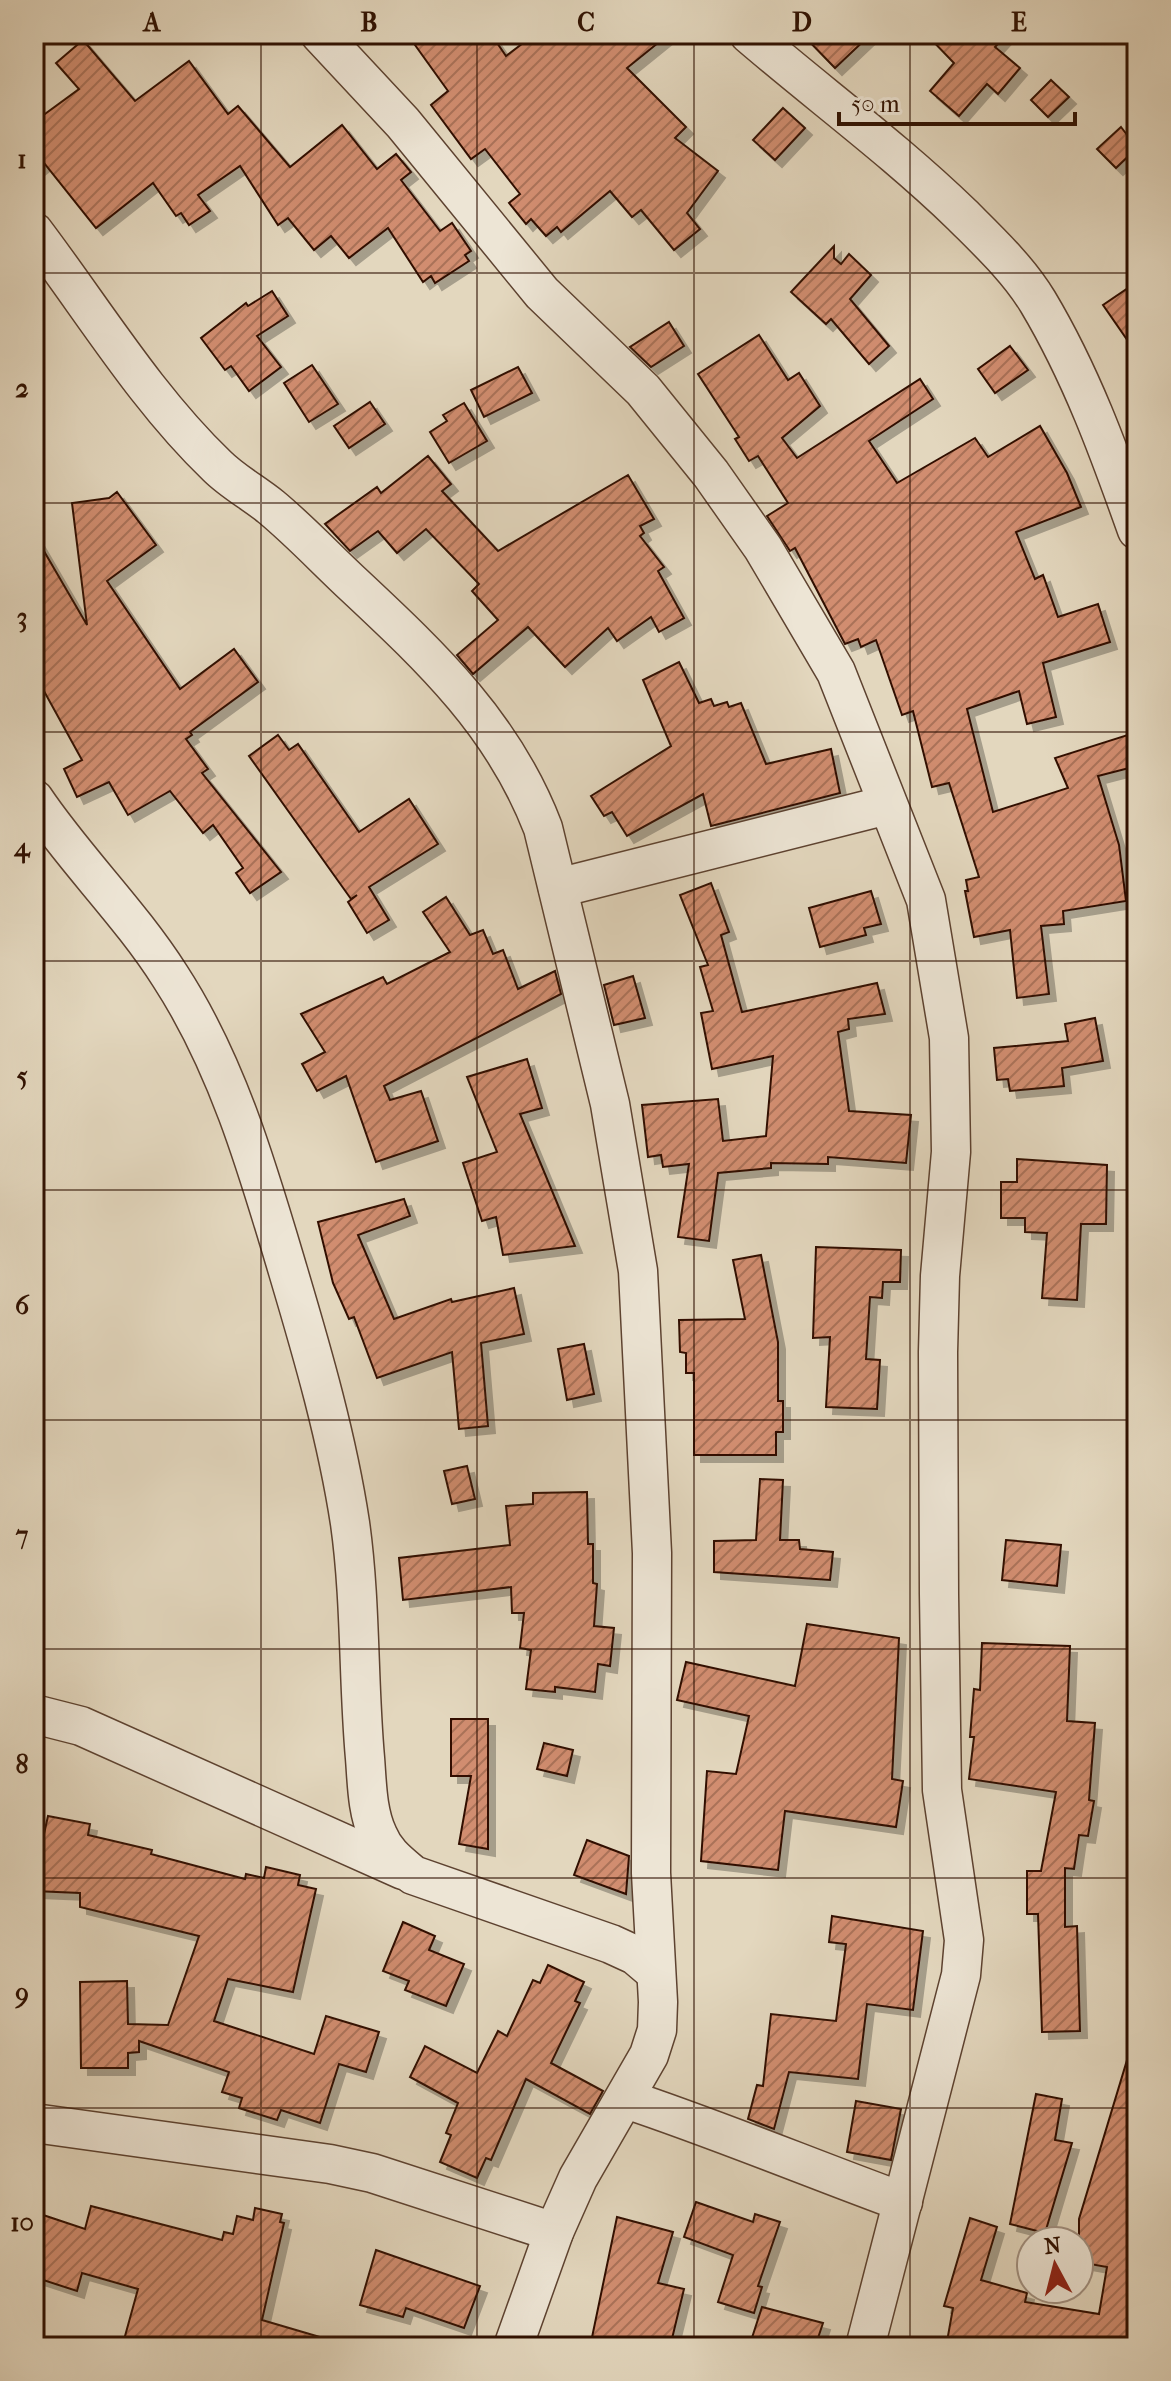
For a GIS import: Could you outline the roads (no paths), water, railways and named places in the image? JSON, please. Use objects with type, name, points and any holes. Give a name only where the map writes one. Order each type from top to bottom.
[{"type":"street","points":[[320,34],[403,123],[542,293],[643,390],[711,474],[763,548],[830,660],[868,748],[887,805],[926,900],[949,1038],[951,1152],[940,1276],[938,1352],[942,1790],[964,1940],[961,1975],[865,2347]]},
{"type":"street","points":[[749,34],[912,166],[999,251],[1036,300],[1072,365],[1098,419],[1137,530]]},
{"type":"street","points":[[34,232],[156,399],[218,468],[272,507],[461,692],[504,746],[527,785],[543,828],[610,1104],[638,1271],[652,1553],[651,1873],[657,2030],[649,2055],[626,2099],[578,2178],[554,2232],[513,2347]]},
{"type":"street","points":[[34,799],[169,973],[203,1030],[226,1080],[277,1232],[324,1392],[347,1507],[357,1586],[370,1808],[378,1835],[392,1858],[413,1875]]},
{"type":"street","points":[[558,888],[887,805]]},
{"type":"street","points":[[34,1714],[81,1726],[413,1875],[611,1944],[635,1955],[655,1972]]},
{"type":"street","points":[[626,2099],[722,2131],[774,2155],[903,2202]]},
{"type":"street","points":[[34,2123],[330,2164],[372,2173],[554,2232]]}]
